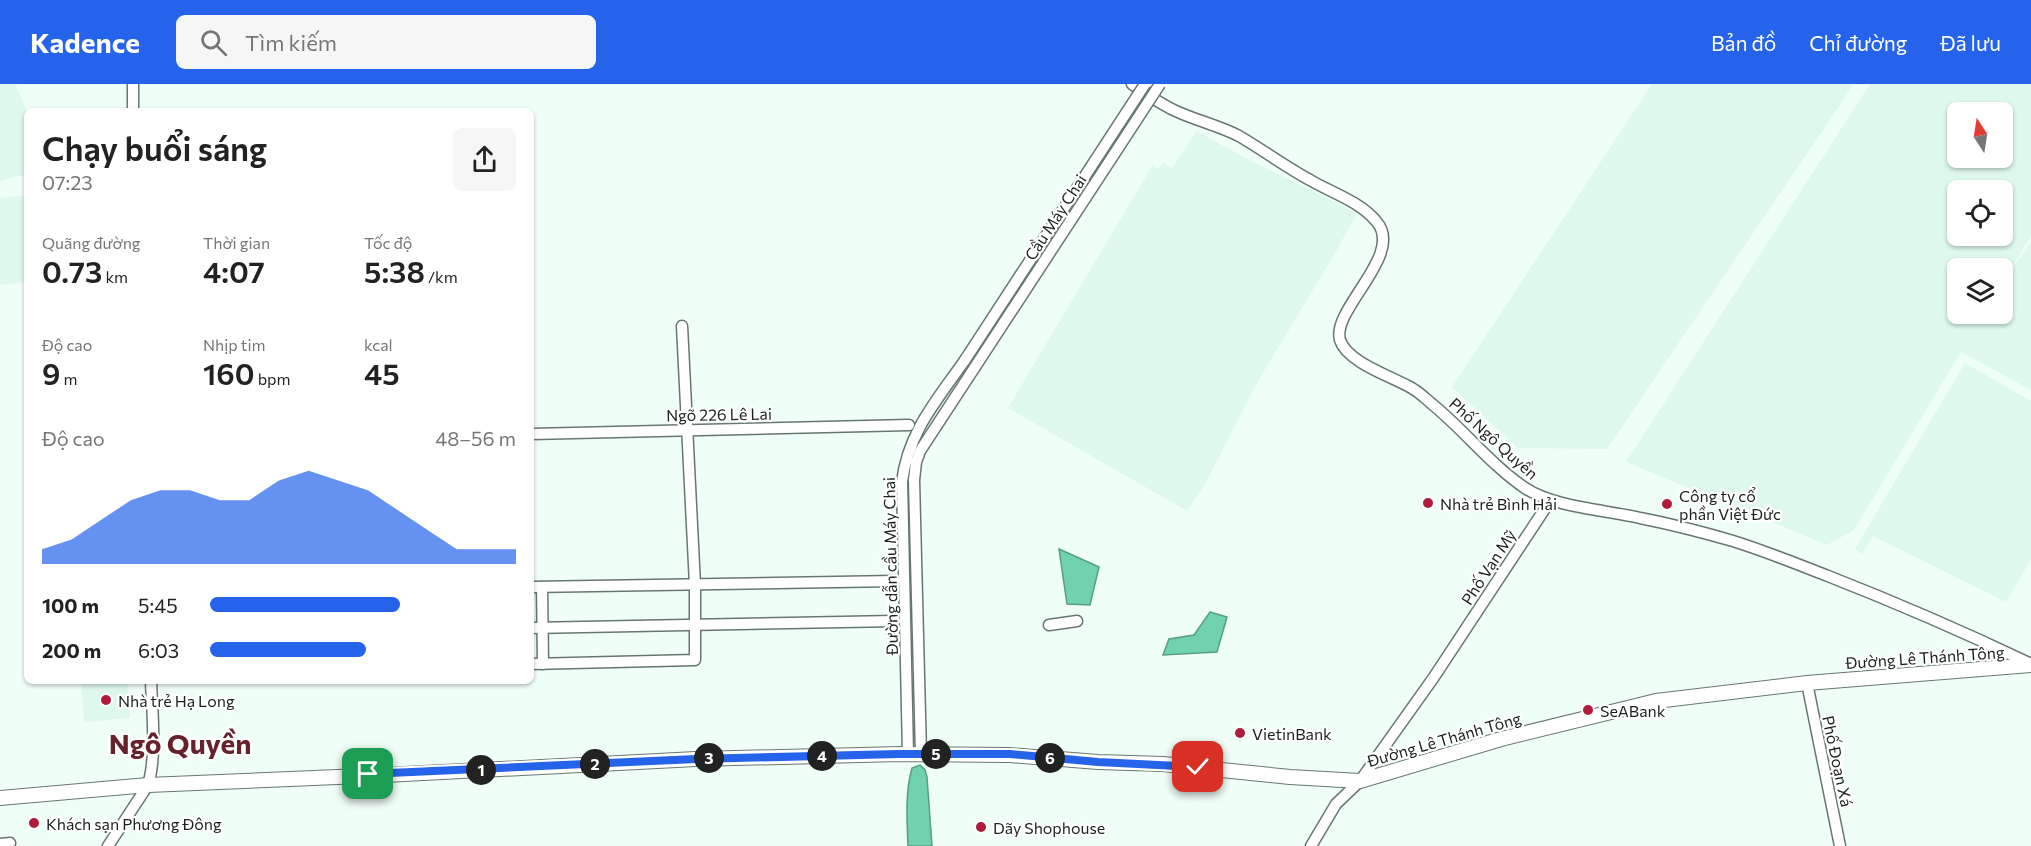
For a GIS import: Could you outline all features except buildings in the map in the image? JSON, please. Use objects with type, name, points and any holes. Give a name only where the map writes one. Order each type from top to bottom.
[{"type":"main road","name":"Đường Lê Thánh Tông","points":[[0,798],[148,784],[385,775],[696,759],[914,754],[1010,754],[1360,781],[1501,739],[1656,701],[1807,683],[2031,665]]},
{"type":"street","points":[[133,84],[133,108]]},
{"type":"street","name":"Phố Ngô Quyền","points":[[1132,84],[1178,112],[1238,135],[1310,180],[1352,201],[1377,221],[1383,236],[1380,256],[1346,315],[1340,333],[1342,344],[1352,355],[1387,378],[1418,392],[1453,421],[1522,486],[1550,501],[1642,518],[1734,542],[1786,560],[1940,621],[2031,665]]},
{"type":"street","name":"Cầu Máy Chai","points":[[966,360],[1145,84]]},
{"type":"street","name":"Cầu Máy Chai","points":[[975,367],[1160,84]]},
{"type":"street","points":[[682,326],[695,585],[696,660],[537,664],[536,587],[695,585],[895,581]]},
{"type":"street","name":"Đường dẫn cầu Máy Chai","points":[[914,754],[902,482],[904,462],[919,427],[966,360]]},
{"type":"street","name":"Đường dẫn cầu Máy Chai","points":[[914,754],[916,462],[925,442],[975,367]]},
{"type":"street","name":"Ngõ 226 Lê Lai","points":[[534,434],[909,425]]},
{"type":"street","name":"Phố Vạn Mỹ","points":[[1360,781],[1434,677],[1550,501]]},
{"type":"street","points":[[537,628],[895,621]]},
{"type":"street","points":[[1050,625],[1077,621]]},
{"type":"street","name":"Phố Đoạn Xá","points":[[1807,683],[1840,846]]},
{"type":"street","points":[[108,846],[148,784],[152,761],[151,684]]},
{"type":"street","points":[[1311,846],[1336,804],[1360,781]]},
{"type":"shaded area","points":[[0,84],[15,84],[26,108],[24,175],[0,181]]},
{"type":"shaded area","points":[[1652,84],[1854,84],[1607,449],[1518,448],[1452,387]]},
{"type":"shaded area","points":[[1870,84],[2031,84],[2031,236],[2013,266],[2013,258],[1947,258],[1947,324],[2013,324],[2013,267],[2031,241],[2031,390],[1961,352],[1854,530],[1827,545],[1626,462]]},
{"type":"shaded area","points":[[1197,131],[1255,163],[1357,213],[1258,381],[1204,486],[1187,511],[1008,408],[1152,166],[1158,169],[1163,163],[1172,168]]},
{"type":"shaded area","points":[[24,195],[24,282],[0,285],[0,198]]},
{"type":"shaded area","points":[[1965,363],[2031,401],[2031,559],[2006,602],[1873,536],[1862,554],[1855,549]]},
{"type":"shaded area","points":[[1059,549],[1099,567],[1090,605],[1067,604]]},
{"type":"shaded area","points":[[1210,612],[1227,617],[1217,652],[1163,655],[1169,639],[1194,635]]},
{"type":"shaded area","name":"Nhà trẻ Hạ Long","points":[[81,684],[128,684],[130,718],[84,722]]},
{"type":"shaded area","points":[[920,765],[927,777],[932,846],[908,846],[908,787],[912,768]]},
{"type":"place","name":"Nhà trẻ Bình Hải","points":[[1428,503]]},
{"type":"place","name":"Công ty cổ phần Việt Đức","points":[[1667,504]]},
{"type":"place","name":"Nhà trẻ Hạ Long","points":[[106,700]]},
{"type":"place","name":"SeABank","points":[[1588,710]]},
{"type":"place","name":"VietinBank","points":[[1240,733]]},
{"type":"place","name":"Khách sạn Phương Đông","points":[[34,823]]},
{"type":"place","name":"Dãy Shophouse","points":[[981,827]]},
{"type":"district","name":"Ngô Quyền","points":[[180,743]]},
{"type":"route","points":[[368,774],[696,759],[951,753],[1010,754],[1098,762],[1198,767]]}]
